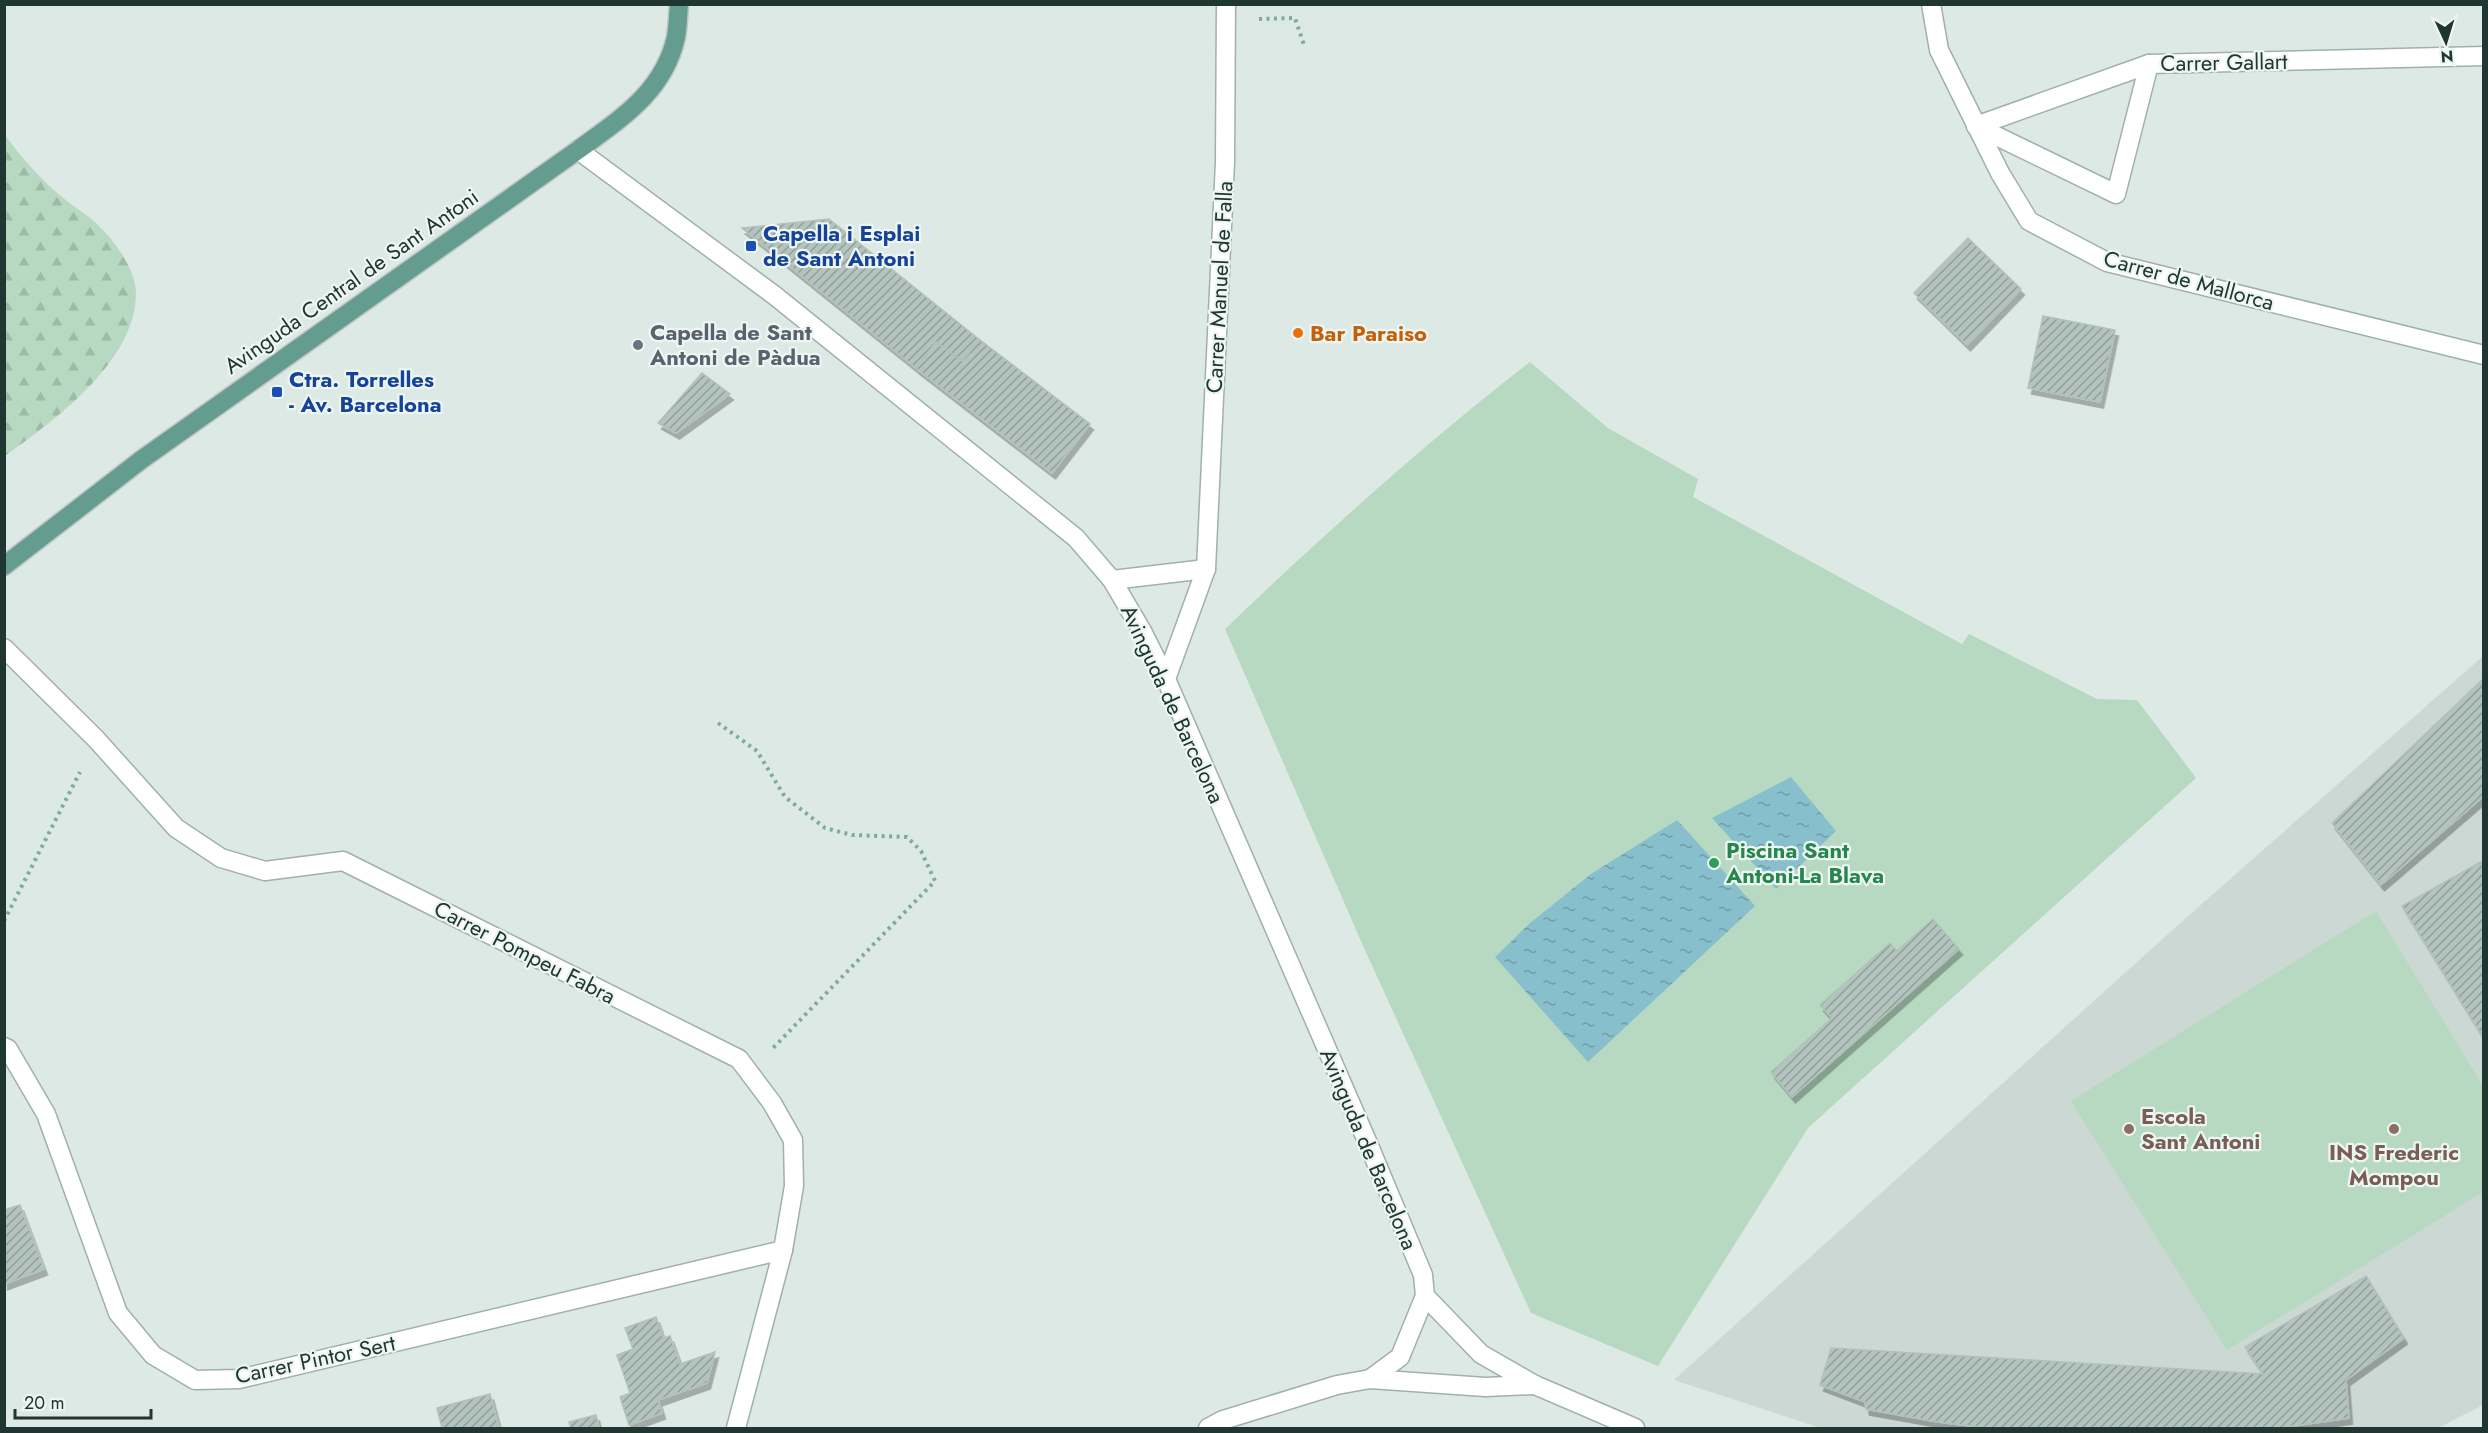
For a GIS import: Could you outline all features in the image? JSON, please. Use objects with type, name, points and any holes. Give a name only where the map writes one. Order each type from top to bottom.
[{"type":"main road","name":"Avinguda Central de Sant Antoni","points":[[4,566],[141,460],[578,150],[640,103],[652,89],[675,38],[679,4]]},
{"type":"street","name":"Carrer Manuel de Falla","points":[[1166,679],[1206,569],[1225,162],[1226,4]]},
{"type":"street","name":"Carrer de Mallorca","points":[[1931,4],[1939,50],[2000,173],[2029,221],[2107,262],[2484,356]]},
{"type":"street","name":"Carrer Gallart","points":[[1976,126],[2149,64],[2484,56]]},
{"type":"street","points":[[1976,126],[2116,194],[2149,64]]},
{"type":"street","name":"Avinguda de Barcelona","points":[[578,150],[774,294],[1076,538],[1112,580],[1142,631],[1166,679],[1375,1158],[1423,1275],[1425,1296]]},
{"type":"street","points":[[1112,580],[1206,569]]},
{"type":"street","name":"Carrer Pompeu Fabra","points":[[4,648],[96,740],[176,828],[221,858],[265,871],[343,861],[739,1059],[772,1103],[793,1140],[794,1186],[783,1250],[736,1428]]},
{"type":"street","name":"Carrer Pintor Sert","points":[[4,1047],[8,1049],[46,1114],[118,1313],[153,1355],[195,1380],[239,1379],[783,1250]]},
{"type":"street","points":[[1370,1379],[1400,1357],[1425,1296],[1481,1354],[1535,1385],[1632,1428]]},
{"type":"street","points":[[1208,1428],[1223,1420],[1326,1389],[1370,1379],[1485,1387],[1535,1385]]},
{"type":"path","points":[[1294,18],[1305,48]]},
{"type":"path","points":[[718,723],[758,751],[785,797],[825,828],[852,835],[906,837],[921,851],[935,881],[749,1073]]},
{"type":"path","points":[[4,921],[83,766]]},
{"type":"shaded area","name":"Escola Sant Antoni","points":[[2483,656],[2483,1405],[2438,1428],[1821,1428],[1674,1380],[2178,925]]},
{"type":"green space","points":[[5,135],[42,178],[96,223],[112,241],[129,266],[136,294],[132,319],[122,343],[107,366],[68,407],[5,456]]},
{"type":"green space","name":"Piscina Sant Antoni-La Blava","points":[[1530,362],[1608,428],[1698,479],[1693,497],[1962,644],[1969,634],[2097,699],[2137,700],[2196,778],[1808,1128],[1658,1366],[1531,1313],[1364,948],[1225,629],[1374,492]]},
{"type":"green space","points":[[2376,911],[2483,1086],[2483,1192],[2227,1350],[2071,1101]]},
{"type":"water","points":[[1791,777],[1836,831],[1776,889],[1712,818]]},
{"type":"water","points":[[1677,820],[1755,906],[1588,1062],[1495,957],[1530,923],[1591,874]]},
{"type":"building","points":[[829,219],[980,340],[962,361],[936,342],[916,368],[742,228]]},
{"type":"building","points":[[1968,238],[2021,289],[1967,345],[1914,293]]},
{"type":"building","points":[[2043,316],[2115,330],[2100,402],[2028,388]]},
{"type":"building","points":[[980,340],[1090,424],[1052,473],[916,368],[936,342],[962,361]]},
{"type":"building","points":[[702,373],[730,394],[676,433],[658,423]]},
{"type":"building","points":[[2484,678],[2484,796],[2381,885],[2332,823]]},
{"type":"building","points":[[2484,860],[2484,1039],[2402,906]]},
{"type":"building","points":[[1933,919],[1959,949],[1792,1097],[1771,1072],[1832,1018],[1820,1005],[1890,943],[1897,951]]},
{"type":"building","points":[[20,1205],[44,1269],[4,1284],[4,1210]]},
{"type":"building","points":[[2366,1276],[2404,1338],[2346,1380],[2349,1418],[2279,1428],[1988,1428],[1866,1409],[1865,1402],[1820,1385],[1831,1348],[2263,1374],[2245,1347]]},
{"type":"building","points":[[656,1317],[663,1338],[670,1336],[680,1364],[715,1352],[707,1383],[658,1400],[662,1413],[629,1425],[620,1397],[630,1393],[617,1355],[633,1349],[625,1328]]},
{"type":"building","points":[[490,1394],[499,1428],[442,1428],[437,1408]]},
{"type":"building","points":[[596,1415],[599,1428],[571,1428],[569,1422]]},
{"type":"place","name":"Capella i Esplai de Sant Antoni","points":[[751,246]]},
{"type":"place","name":"Bar Paraiso","points":[[1298,333]]},
{"type":"place","name":"Capella de Sant Antoni de Pàdua","points":[[638,345]]},
{"type":"place","name":"Ctra. Torrelles - Av. Barcelona","points":[[277,392]]},
{"type":"place","name":"Piscina Sant Antoni-La Blava","points":[[1714,863]]},
{"type":"place","name":"Escola Sant Antoni","points":[[2129,1129]]},
{"type":"place","name":"INS Frederic Mompou","points":[[2394,1129]]}]
